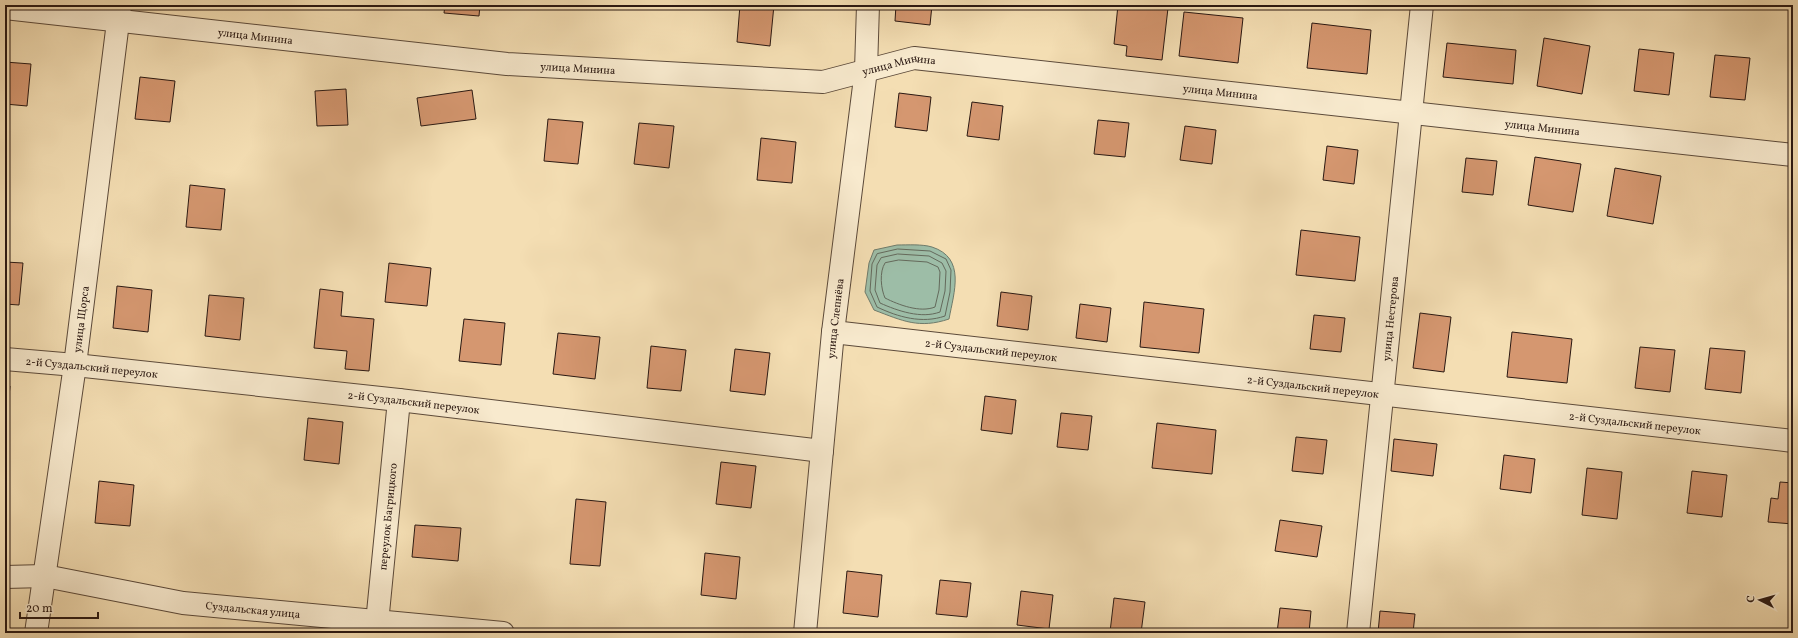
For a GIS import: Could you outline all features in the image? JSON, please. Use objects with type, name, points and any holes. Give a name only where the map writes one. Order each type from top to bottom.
[{"type":"street","name":"улица Слепнёва","points":[[805,633],[833,332],[866,70],[868,5]]},
{"type":"street","name":"улица Нестерова","points":[[1358,633],[1422,5]]},
{"type":"street","name":"улица Минина","points":[[5,8],[119,12],[507,64],[823,82],[914,58],[1793,155]]},
{"type":"street","name":"улица Щорса","points":[[36,633],[75,365],[119,12]]},
{"type":"street","name":"2-й Суздальский переулок","points":[[833,332],[1382,393],[1793,441]]},
{"type":"street","name":"2-й Суздальский переулок","points":[[5,360],[75,365],[399,400],[822,451]]},
{"type":"street","name":"переулок Багрицкого","points":[[377,627],[399,400]]},
{"type":"street","name":"Суздальская улица","points":[[5,576],[45,576],[183,603],[377,627],[503,633]]},
{"type":"water","points":[[897,245],[919,245],[932,247],[943,252],[950,259],[954,267],[955,287],[949,319],[929,323],[911,322],[874,310],[865,292],[869,263],[874,250]]},
{"type":"building","points":[[445,5],[480,5],[479,16],[444,13]]},
{"type":"building","points":[[740,5],[774,5],[770,46],[737,42]]},
{"type":"building","points":[[896,5],[932,5],[930,25],[895,21]]},
{"type":"building","points":[[1118,5],[1139,5],[1168,8],[1162,60],[1126,56],[1127,46],[1114,44]]},
{"type":"building","points":[[1184,12],[1243,18],[1238,63],[1179,56]]},
{"type":"building","points":[[1312,23],[1371,30],[1367,74],[1307,68]]},
{"type":"building","points":[[1544,38],[1590,46],[1582,94],[1537,86]]},
{"type":"building","points":[[1447,43],[1516,50],[1513,84],[1443,77]]},
{"type":"building","points":[[1639,49],[1674,53],[1669,95],[1634,91]]},
{"type":"building","points":[[1715,55],[1750,58],[1745,100],[1710,97]]},
{"type":"building","points":[[5,62],[31,64],[27,106],[5,104]]},
{"type":"building","points":[[140,77],[175,81],[170,122],[135,119]]},
{"type":"building","points":[[346,89],[348,125],[317,126],[315,91]]},
{"type":"building","points":[[472,90],[476,119],[421,126],[417,98]]},
{"type":"building","points":[[1793,90],[1793,117],[1790,117]]},
{"type":"building","points":[[899,93],[931,97],[927,131],[895,127]]},
{"type":"building","points":[[972,102],[1003,106],[999,140],[967,136]]},
{"type":"building","points":[[548,119],[583,122],[578,164],[544,161]]},
{"type":"building","points":[[1098,120],[1129,123],[1125,157],[1094,154]]},
{"type":"building","points":[[639,123],[674,126],[669,168],[634,164]]},
{"type":"building","points":[[1185,126],[1216,130],[1212,164],[1180,160]]},
{"type":"building","points":[[761,138],[796,142],[792,183],[757,180]]},
{"type":"building","points":[[1327,146],[1358,150],[1354,184],[1323,180]]},
{"type":"building","points":[[1535,157],[1581,164],[1573,212],[1528,205]]},
{"type":"building","points":[[1466,158],[1497,161],[1493,195],[1462,192]]},
{"type":"building","points":[[1615,168],[1661,176],[1653,224],[1607,216]]},
{"type":"building","points":[[190,185],[225,189],[221,230],[186,227]]},
{"type":"building","points":[[1301,230],[1360,237],[1355,281],[1296,275]]},
{"type":"building","points":[[5,262],[23,263],[19,305],[5,304]]},
{"type":"building","points":[[389,263],[431,268],[427,306],[385,302]]},
{"type":"building","points":[[117,286],[152,290],[148,332],[113,328]]},
{"type":"building","points":[[320,289],[343,292],[341,316],[374,319],[369,371],[345,369],[347,351],[314,348]]},
{"type":"building","points":[[1001,292],[1032,296],[1028,330],[997,326]]},
{"type":"building","points":[[209,295],[244,298],[240,340],[205,336]]},
{"type":"building","points":[[1144,302],[1204,309],[1199,353],[1140,347]]},
{"type":"building","points":[[1080,304],[1111,308],[1107,342],[1076,338]]},
{"type":"building","points":[[1420,313],[1451,317],[1444,372],[1413,368]]},
{"type":"building","points":[[1314,315],[1345,318],[1341,352],[1310,349]]},
{"type":"building","points":[[464,319],[505,323],[501,365],[459,361]]},
{"type":"building","points":[[1512,332],[1572,339],[1567,383],[1507,377]]},
{"type":"building","points":[[558,333],[600,337],[595,379],[553,374]]},
{"type":"building","points":[[651,346],[686,350],[681,391],[647,388]]},
{"type":"building","points":[[1640,347],[1675,350],[1670,392],[1635,388]]},
{"type":"building","points":[[1710,348],[1745,351],[1741,393],[1705,389]]},
{"type":"building","points":[[735,349],[770,353],[765,395],[730,391]]},
{"type":"building","points":[[5,386],[10,386],[6,428],[5,428]]},
{"type":"building","points":[[985,396],[1016,400],[1012,434],[981,430]]},
{"type":"building","points":[[1061,413],[1092,416],[1088,450],[1057,447]]},
{"type":"building","points":[[308,418],[343,422],[339,464],[304,460]]},
{"type":"building","points":[[1157,423],[1216,430],[1212,474],[1152,468]]},
{"type":"building","points":[[1296,437],[1327,440],[1323,474],[1292,471]]},
{"type":"building","points":[[1394,439],[1437,444],[1433,476],[1391,471]]},
{"type":"building","points":[[1504,455],[1535,459],[1531,493],[1500,489]]},
{"type":"building","points":[[721,462],[756,466],[751,508],[716,504]]},
{"type":"building","points":[[1587,468],[1622,472],[1617,519],[1582,515]]},
{"type":"building","points":[[1692,471],[1727,475],[1722,517],[1687,513]]},
{"type":"building","points":[[99,481],[134,485],[130,526],[95,523]]},
{"type":"building","points":[[1780,482],[1793,483],[1793,524],[1768,522],[1771,498],[1778,499]]},
{"type":"building","points":[[576,499],[606,502],[600,566],[570,564]]},
{"type":"building","points":[[1280,520],[1322,526],[1317,557],[1275,551]]},
{"type":"building","points":[[415,525],[461,528],[458,561],[412,557]]},
{"type":"building","points":[[705,553],[740,557],[736,599],[701,595]]},
{"type":"building","points":[[847,571],[882,575],[878,617],[843,613]]},
{"type":"building","points":[[940,580],[971,583],[967,617],[936,614]]},
{"type":"building","points":[[1021,591],[1053,595],[1049,629],[1017,625]]},
{"type":"building","points":[[1114,598],[1145,602],[1141,633],[1110,632]]},
{"type":"building","points":[[1280,608],[1311,611],[1309,633],[1277,633]]},
{"type":"building","points":[[1380,611],[1415,614],[1413,633],[1378,633]]}]
